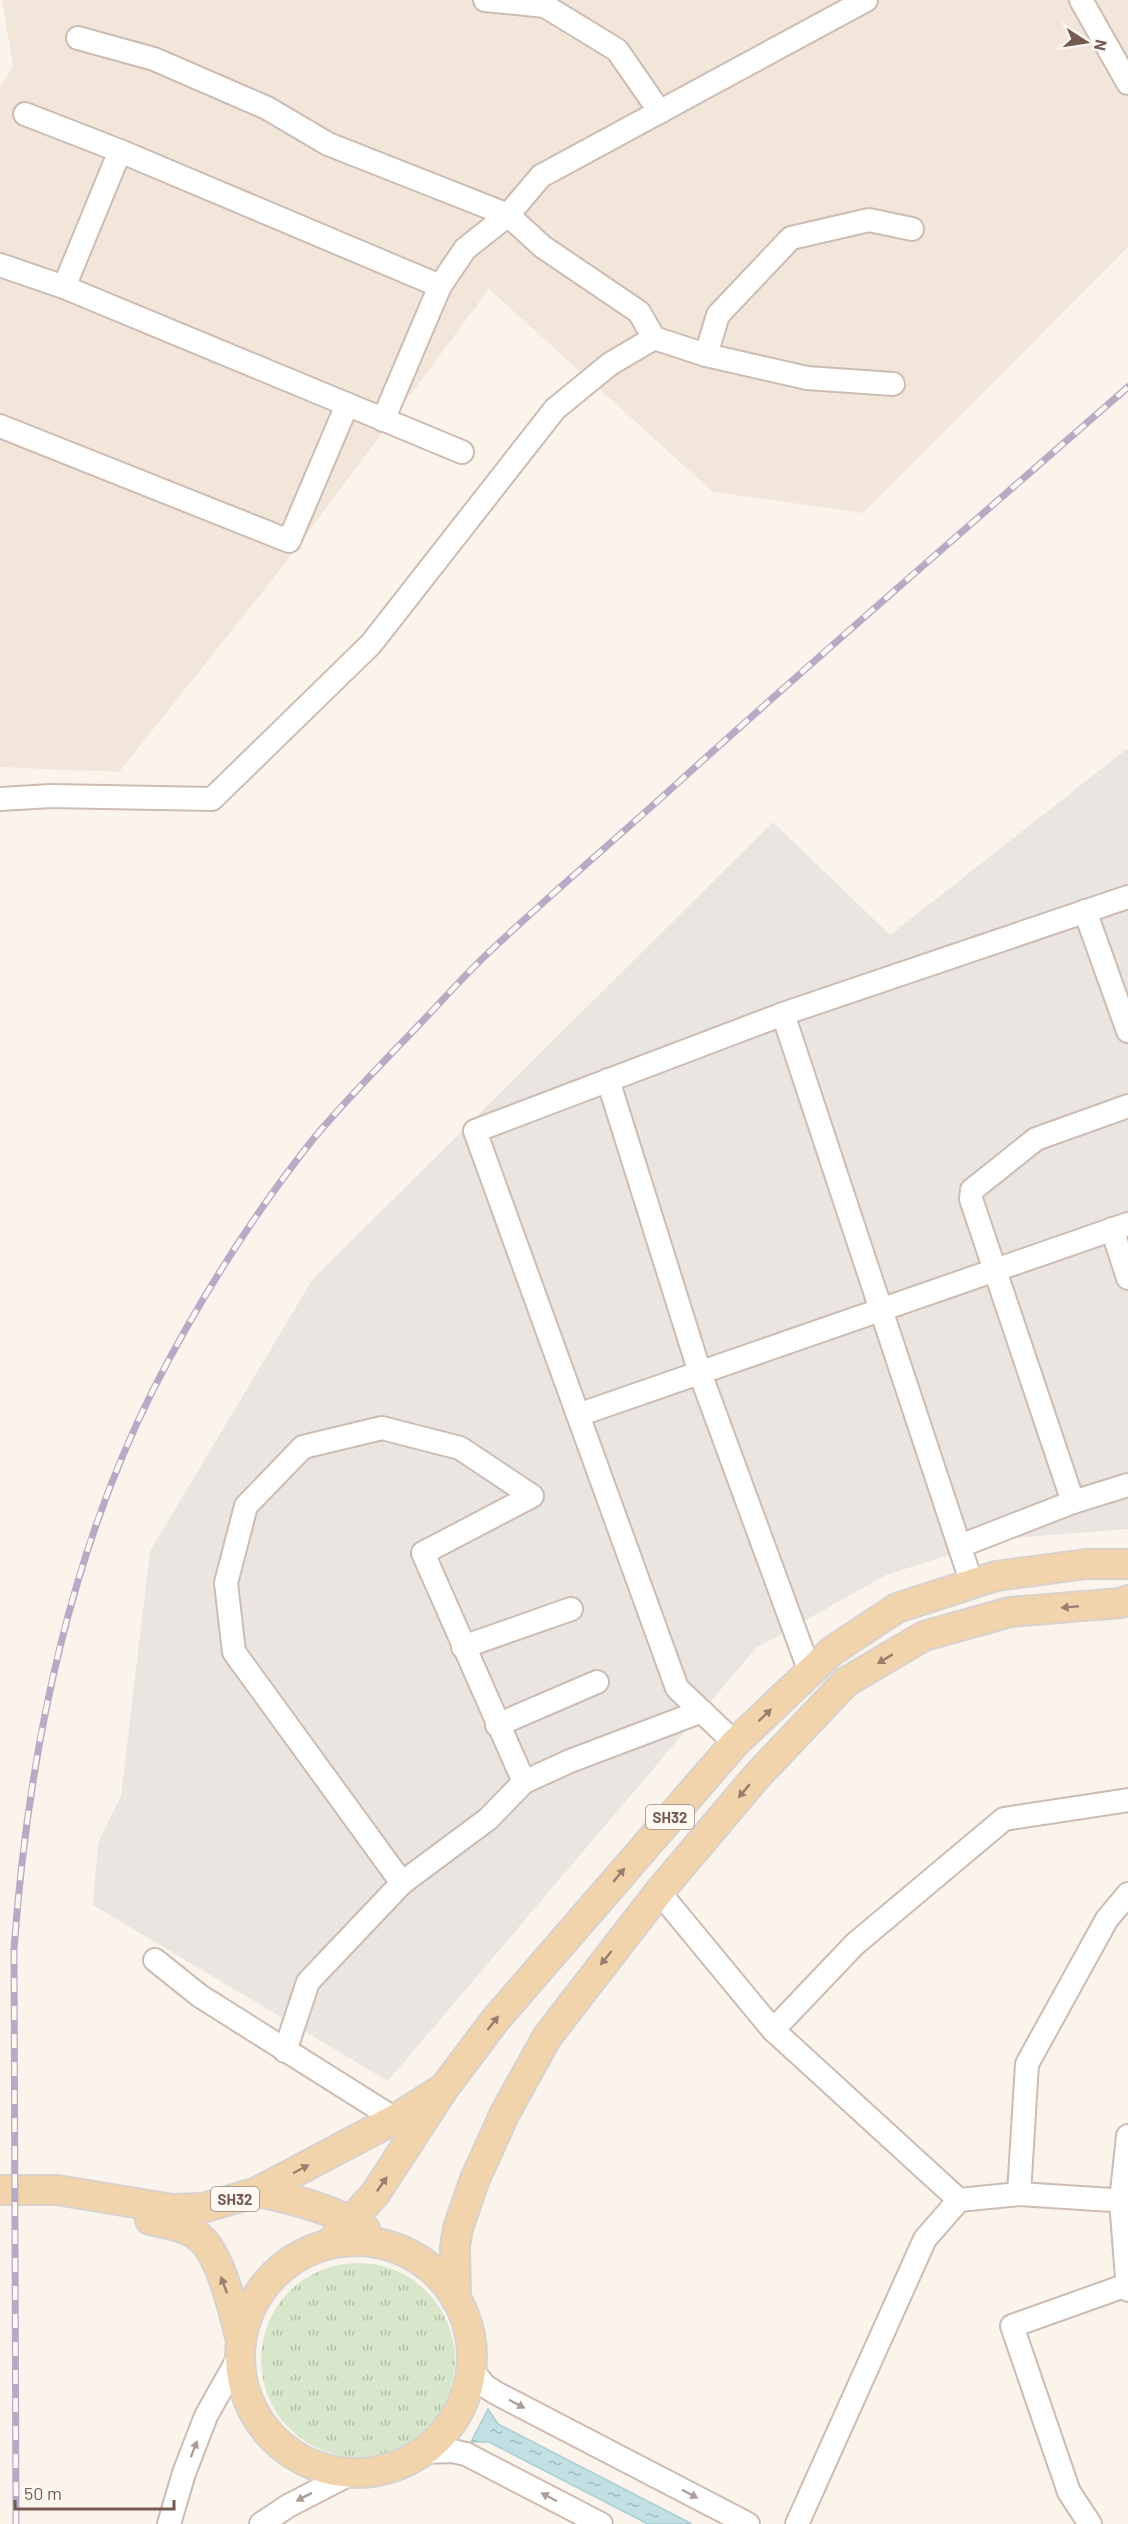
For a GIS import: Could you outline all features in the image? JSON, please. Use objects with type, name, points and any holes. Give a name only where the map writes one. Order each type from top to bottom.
[{"type":"main road","name":"SH32","points":[[330,2243],[351,2221],[396,2164],[444,2088],[496,2019],[735,1743],[832,1651],[897,1608],[996,1576],[1086,1564],[1128,1563]]},
{"type":"main road","name":"SH32","points":[[456,2299],[455,2247],[458,2228],[475,2179],[505,2113],[547,2037],[659,1892],[757,1776],[846,1682],[924,1636],[1010,1612],[1121,1603],[1128,1600]]},
{"type":"main road","name":"SH32","points":[[0,2190],[57,2190],[182,2210],[203,2208],[257,2192],[395,2119],[444,2088]]},
{"type":"main road","points":[[257,2192],[301,2201],[351,2221],[383,2244]]},
{"type":"main road","points":[[0,2203],[39,2202],[75,2206],[168,2224],[192,2232],[208,2246],[233,2312],[246,2396],[254,2414],[271,2438],[294,2456],[321,2469],[350,2474],[384,2470],[400,2465],[423,2452],[441,2436],[456,2416],[466,2393],[471,2369],[469,2333],[456,2299],[443,2280],[425,2264],[405,2252],[383,2244],[357,2241],[330,2243],[304,2253],[280,2268],[261,2289],[248,2314],[240,2349]]},
{"type":"street","points":[[485,0],[545,6],[617,50],[660,112]]},
{"type":"street","points":[[383,420],[440,286],[465,249],[508,215],[541,176],[866,0]]},
{"type":"street","points":[[1081,0],[1128,83]]},
{"type":"street","points":[[78,38],[154,59],[267,108],[328,144],[508,215],[543,247],[639,312],[654,338],[706,355],[807,378],[894,384]]},
{"type":"street","points":[[25,114],[440,286]]},
{"type":"street","points":[[63,287],[120,152]]},
{"type":"street","points":[[706,355],[718,315],[791,238],[869,220],[912,229]]},
{"type":"street","points":[[0,265],[63,287],[462,452]]},
{"type":"street","points":[[0,800],[51,796],[212,799],[371,644],[555,409],[610,364],[654,338]]},
{"type":"street","points":[[0,426],[290,541],[347,405]]},
{"type":"street","points":[[735,1743],[676,1688],[475,1131],[783,1014],[1128,897]]},
{"type":"street","points":[[1085,911],[1128,1031]]},
{"type":"street","points":[[783,1014],[972,1584]]},
{"type":"street","points":[[608,1080],[700,1373],[810,1672]]},
{"type":"street","points":[[1073,1502],[971,1199],[972,1190],[1036,1139],[1128,1106]]},
{"type":"street","points":[[578,1415],[1120,1226],[1128,1278]]},
{"type":"street","points":[[402,1884],[234,1652],[226,1583],[246,1506],[303,1447],[382,1428],[460,1448],[532,1497],[423,1553],[496,1725],[524,1782]]},
{"type":"street","points":[[960,1546],[1073,1502],[1128,1485]]},
{"type":"street","points":[[463,1647],[571,1608]]},
{"type":"street","points":[[496,1725],[597,1682]]},
{"type":"street","points":[[285,2051],[308,1982],[402,1884],[488,1819],[524,1782],[570,1761],[702,1712]]},
{"type":"street","points":[[773,2030],[855,1944],[1004,1819],[1128,1800]]},
{"type":"street","points":[[659,1892],[773,2030],[959,2200]]},
{"type":"street","points":[[1019,2194],[1027,2064],[1107,1919],[1128,1894]]},
{"type":"street","points":[[155,1960],[200,1996],[395,2119]]},
{"type":"street","points":[[1090,2524],[1070,2492],[1012,2326],[1127,2288],[1124,2201],[1128,2136]]},
{"type":"street","points":[[797,2524],[925,2239],[959,2200],[1019,2194],[1124,2201]]},
{"type":"street","points":[[169,2524],[184,2473],[206,2416],[240,2349]]},
{"type":"street","points":[[471,2369],[477,2378],[496,2393],[748,2524]]},
{"type":"street","points":[[423,2452],[452,2451],[466,2454],[592,2522]]},
{"type":"street","points":[[261,2524],[288,2506],[350,2474]]},
{"type":"shaded area","points":[[2,0],[1128,0],[1128,247],[863,513],[713,492],[489,289],[283,566],[119,772],[0,767],[0,88],[13,66]]},
{"type":"shaded area","points":[[1128,748],[1128,1529],[999,1539],[886,1575],[756,1648],[388,2081],[93,1905],[98,1843],[121,1796],[150,1551],[312,1280],[773,822],[890,935]]},
{"type":"green space","points":[[348,2263],[368,2263],[404,2274],[427,2291],[439,2306],[448,2323],[455,2350],[455,2370],[448,2397],[439,2414],[427,2429],[412,2441],[395,2450],[368,2457],[348,2457],[312,2446],[283,2422],[272,2406],[265,2388],[261,2370],[261,2350],[272,2314],[296,2285],[312,2274],[330,2267]]},
{"type":"water","points":[[488,2409],[498,2424],[692,2524],[648,2524],[489,2442],[471,2442]]},
{"type":"railway","points":[[16,2524],[14,1949],[20,1877],[41,1733],[74,1592],[123,1456],[153,1390],[188,1324],[227,1260],[291,1168],[314,1138],[364,1082],[467,974],[784,688],[1128,387]]}]
